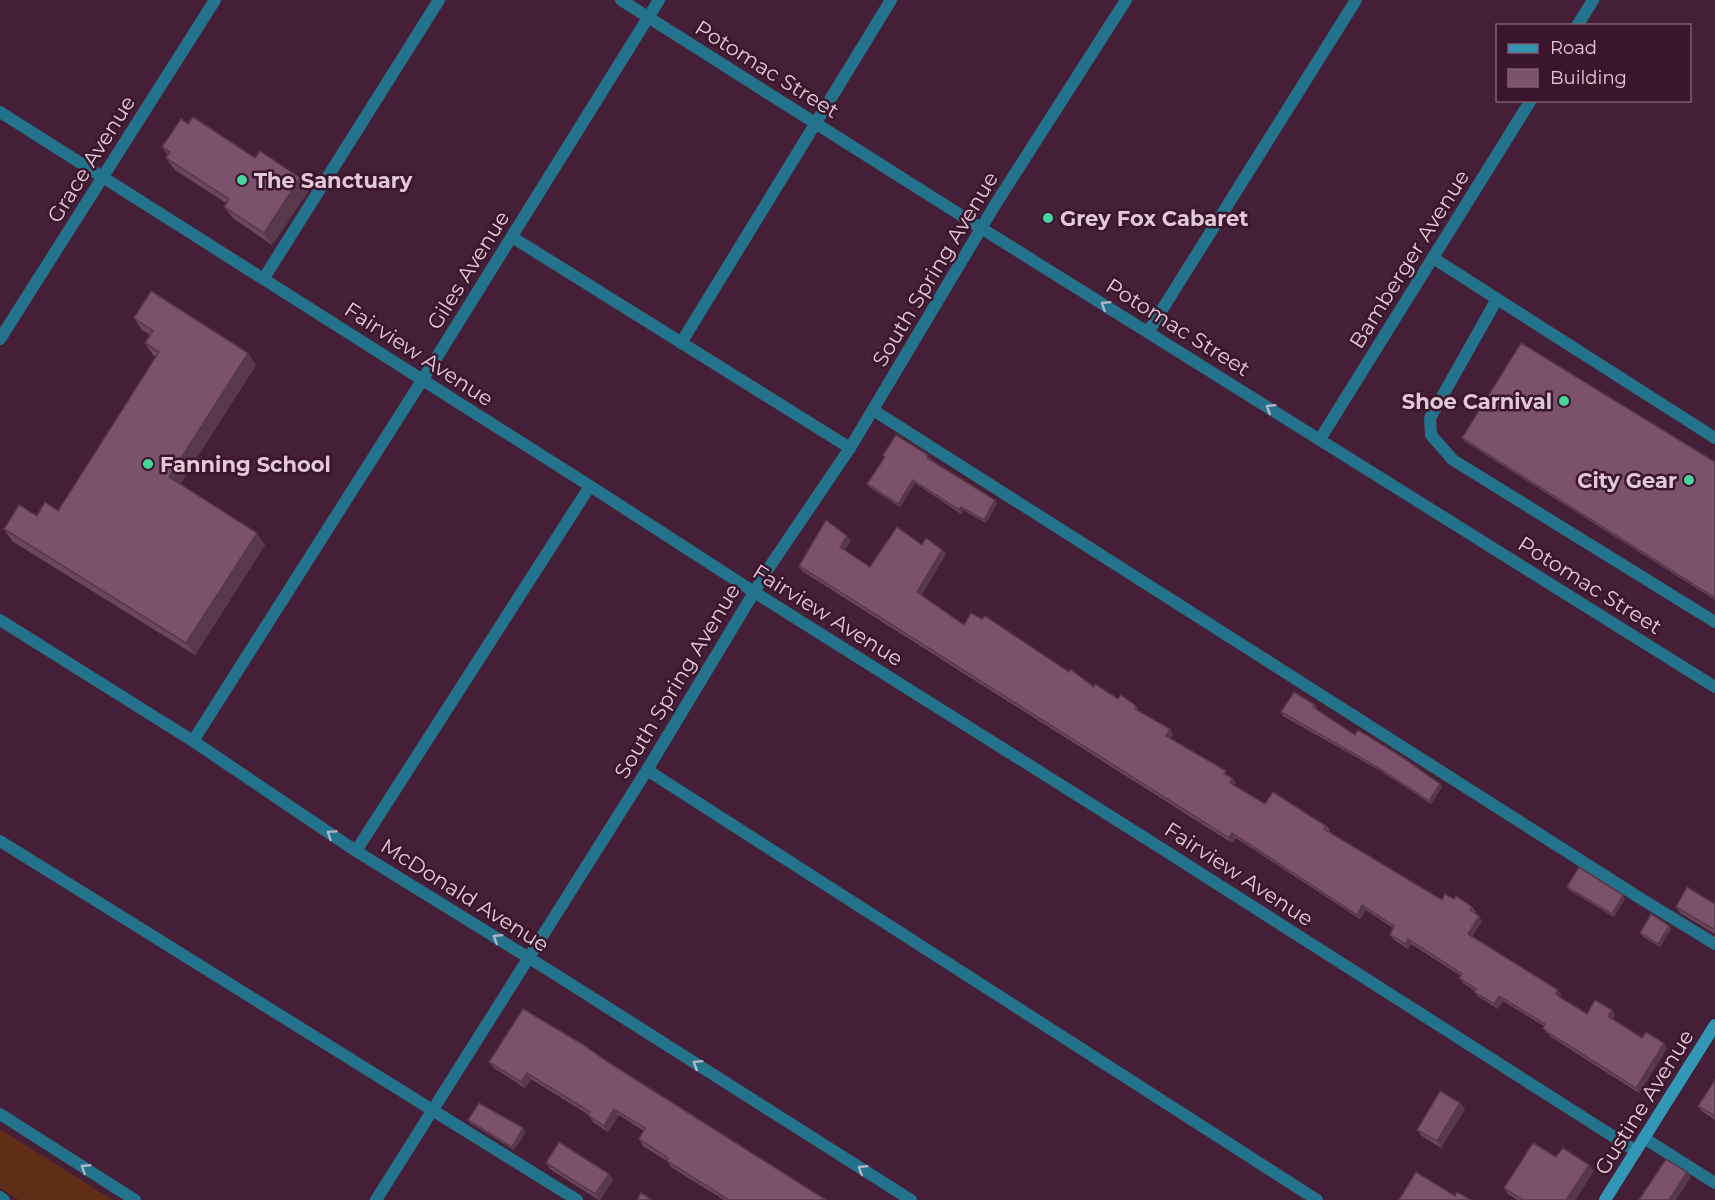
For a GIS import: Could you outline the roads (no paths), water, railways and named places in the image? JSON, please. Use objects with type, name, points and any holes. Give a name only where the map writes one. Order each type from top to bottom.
[{"type":"street","name":"Grace Avenue","points":[[0,339],[215,0]]},
{"type":"street","points":[[264,278],[439,0]]},
{"type":"street","name":"Potomac Street","points":[[621,0],[1715,687]]},
{"type":"street","name":"Giles Avenue","points":[[193,741],[659,0]]},
{"type":"street","points":[[681,343],[891,0]]},
{"type":"street","name":"South Spring Avenue","points":[[376,1200],[647,770],[754,592],[850,448],[981,228],[1126,0]]},
{"type":"street","points":[[1148,332],[1356,0]]},
{"type":"street","points":[[1578,24],[1593,0]]},
{"type":"street","name":"Bamberger Avenue","points":[[1320,439],[1530,102]]},
{"type":"street","name":"Fairview Avenue","points":[[0,112],[1636,1151]]},
{"type":"street","points":[[512,237],[850,448]]},
{"type":"street","points":[[1433,258],[1715,438]]},
{"type":"street","points":[[1497,299],[1430,418],[1431,435],[1453,460],[1715,622]]},
{"type":"street","points":[[873,410],[1715,944]]},
{"type":"street","points":[[356,851],[590,486]]},
{"type":"street","name":"McDonald Avenue","points":[[0,620],[193,741],[356,851],[911,1200]]},
{"type":"street","points":[[647,770],[1317,1200]]},
{"type":"street","points":[[0,841],[577,1200]]},
{"type":"street","name":"Gustine Avenue","points":[[1605,1200],[1715,1025]]},
{"type":"street","points":[[0,1114],[135,1200]]},
{"type":"street","points":[[1644,1138],[1715,1183]]},
{"type":"street","points":[[0,1197],[4,1200]]},
{"type":"place","name":"The Sanctuary","points":[[242,180]]},
{"type":"place","name":"Grey Fox Cabaret","points":[[1048,218]]},
{"type":"place","name":"Shoe Carnival","points":[[1564,401]]},
{"type":"place","name":"Fanning School","points":[[148,464]]},
{"type":"place","name":"City Gear","points":[[1689,480]]}]
